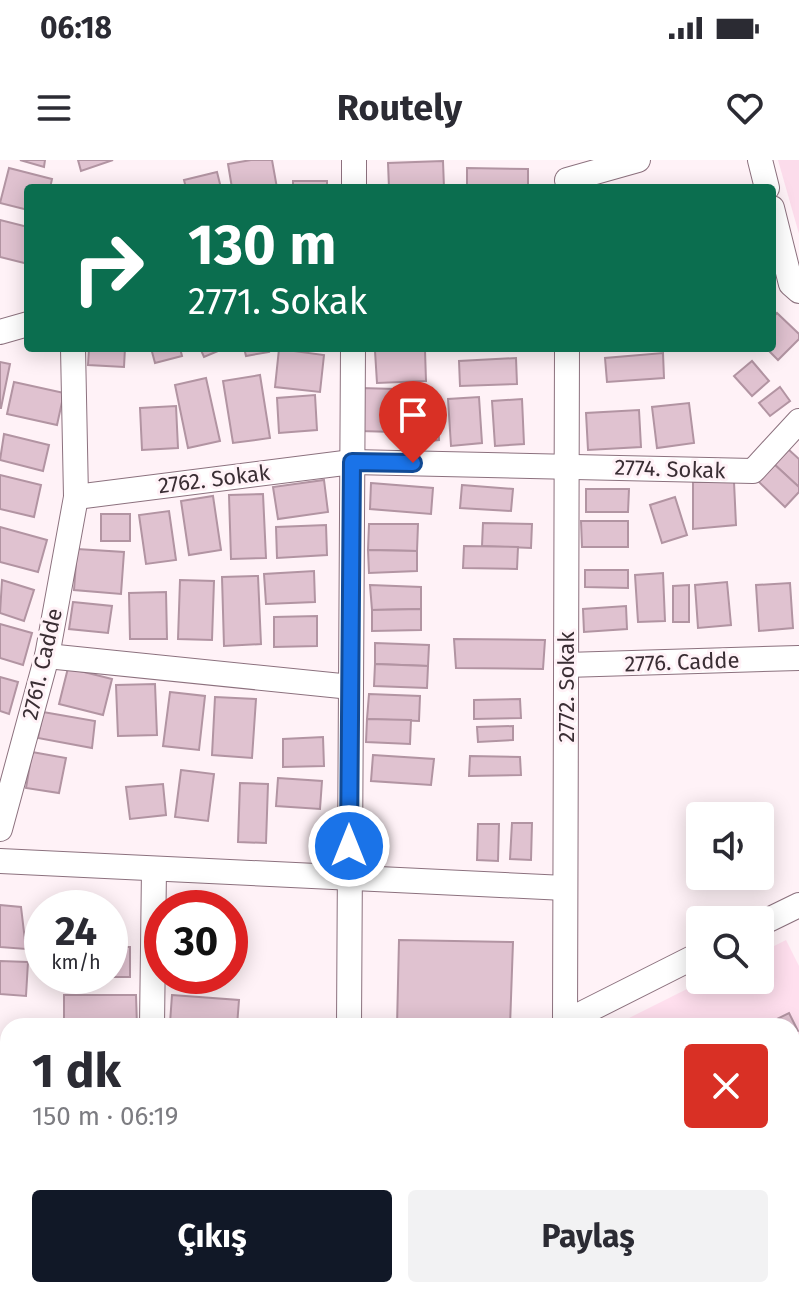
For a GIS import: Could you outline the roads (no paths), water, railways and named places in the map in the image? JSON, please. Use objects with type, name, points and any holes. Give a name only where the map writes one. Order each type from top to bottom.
[{"type":"street","points":[[354,160],[354,184]]},
{"type":"street","points":[[567,176],[638,160]]},
{"type":"street","points":[[760,160],[766,184]]},
{"type":"street","points":[[776,224],[791,284],[799,291]]},
{"type":"street","points":[[0,332],[24,325]]},
{"type":"street","name":"2761. Cadde","points":[[0,829],[47,656],[76,497],[73,352]]},
{"type":"street","points":[[349,1018],[353,352]]},
{"type":"street","name":"2772. Sokak","points":[[565,1018],[567,352]]},
{"type":"street","name":"2774. Sokak","points":[[352,462],[753,471],[799,421]]},
{"type":"street","name":"2762. Sokak","points":[[76,497],[352,462]]},
{"type":"street","points":[[47,656],[351,687]]},
{"type":"street","name":"2776. Cadde","points":[[566,665],[799,658]]},
{"type":"street","points":[[0,861],[565,888]]},
{"type":"street","points":[[152,1018],[154,869]]},
{"type":"street","points":[[774,917],[799,905]]},
{"type":"street","points":[[577,1018],[686,961]]}]
